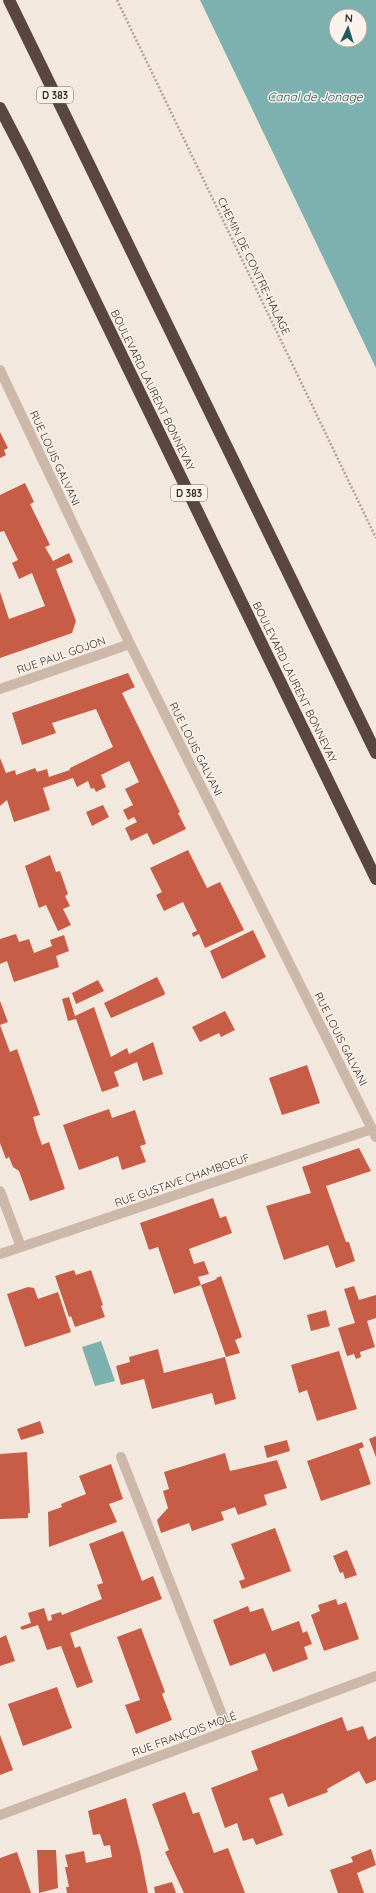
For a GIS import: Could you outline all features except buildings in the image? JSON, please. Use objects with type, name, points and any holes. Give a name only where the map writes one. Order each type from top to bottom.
[{"type":"highway","name":"D 383","points":[[9,0],[376,752]]},
{"type":"highway","name":"BOULEVARD LAURENT BONNEVAY","points":[[0,108],[27,160],[376,879]]},
{"type":"street","name":"RUE LOUIS GALVANI","points":[[0,370],[130,644],[374,1133]]},
{"type":"street","name":"RUE PAUL GOJON","points":[[0,689],[130,644]]},
{"type":"street","name":"RUE GUSTAVE CHAMBOEUF","points":[[0,1254],[374,1133]]},
{"type":"street","points":[[0,1191],[21,1247]]},
{"type":"street","points":[[120,1457],[228,1730]]},
{"type":"street","name":"RUE FRANÇOIS MOLÉ","points":[[0,1815],[376,1676]]},
{"type":"path","name":"CHEMIN DE CONTRE-HALAGE","points":[[117,0],[376,538]]},
{"type":"water","name":"Canal de Jonage","points":[[200,0],[376,0],[376,368]]},
{"type":"water","points":[[101,1341],[115,1381],[95,1386],[82,1347]]}]
